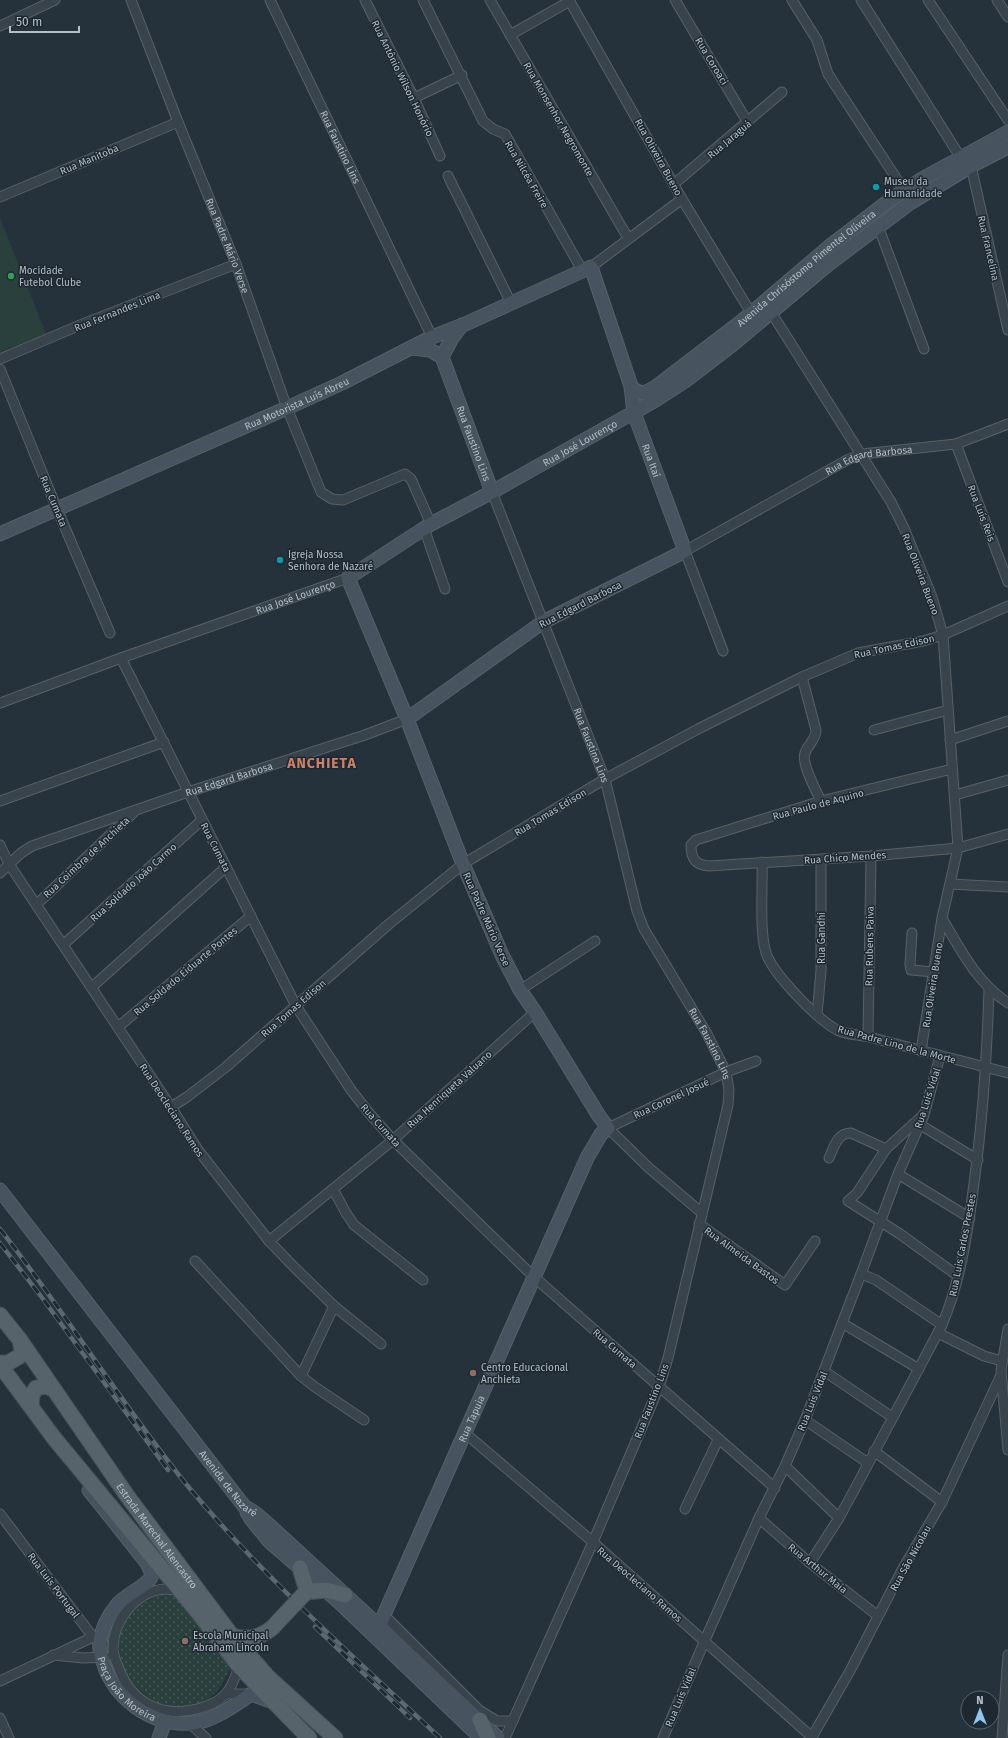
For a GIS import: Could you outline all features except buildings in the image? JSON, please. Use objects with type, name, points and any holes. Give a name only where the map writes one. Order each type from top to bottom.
[{"type":"main road","name":"Avenida Chrisóstomo Pimentel Oliveira","points":[[631,386],[636,392],[641,393],[653,389],[751,313],[830,246],[904,190],[1008,132]]},
{"type":"main road","name":"Avenida Chrisóstomo Pimentel Oliveira","points":[[634,413],[685,381],[830,263],[915,199],[971,166],[1008,147]]},
{"type":"main road","name":"Rua Motorista Luís Abreu","points":[[0,534],[287,408],[342,383],[432,337],[463,325],[586,269]]},
{"type":"main road","name":"Rua Itaí","points":[[586,269],[631,386],[634,413],[685,551]]},
{"type":"main road","points":[[412,348],[430,350],[442,357],[452,338],[463,325]]},
{"type":"main road","name":"Rua Faustino Lins","points":[[442,357],[492,492]]},
{"type":"main road","name":"Rua José Lourenço","points":[[348,578],[427,526],[492,492],[634,413]]},
{"type":"main road","name":"Rua Edgard Barbosa","points":[[406,719],[543,622],[685,551]]},
{"type":"main road","name":"Rua Padre Mário Verse","points":[[348,578],[406,719],[463,864],[502,955],[520,990],[608,1128]]},
{"type":"main road","name":"Rua Tapuia","points":[[382,1620],[587,1158],[601,1134],[608,1128]]},
{"type":"main road","name":"Avenida de Nazaré","points":[[0,1190],[244,1506],[264,1520],[345,1595],[382,1620],[456,1700],[480,1720],[498,1738]]},
{"type":"main road","name":"Estrada Marechal Alencastro","points":[[0,1315],[20,1340],[128,1497],[232,1636],[268,1676],[335,1738]]},
{"type":"main road","points":[[0,1364],[8,1363],[20,1356],[22,1350],[20,1340]]},
{"type":"main road","name":"Estrada Marechal Alencastro","points":[[0,1364],[75,1464],[198,1612],[239,1666],[309,1738]]},
{"type":"main road","points":[[31,1406],[32,1395],[36,1388],[46,1386],[53,1389]]},
{"type":"main road","name":"Estrada Marechal Alencastro","points":[[75,1464],[92,1494],[147,1563],[152,1574]]},
{"type":"main road","points":[[244,1506],[251,1519],[269,1541],[326,1590],[481,1738]]},
{"type":"main road","points":[[300,1568],[306,1592]]},
{"type":"main road","name":"Praça João Moreira","points":[[152,1574],[149,1581],[126,1596],[117,1605],[96,1640],[110,1655],[106,1673],[122,1695],[144,1712],[189,1723],[203,1721],[214,1717],[251,1694],[274,1702]]},
{"type":"main road","points":[[232,1636],[249,1639],[263,1635],[272,1628],[306,1592],[326,1590],[345,1595]]},
{"type":"main road","points":[[159,1738],[166,1717]]},
{"type":"main road","points":[[480,1720],[488,1738]]},
{"type":"street","points":[[0,26],[55,0]]},
{"type":"street","name":"Rua Padre Mário Verse","points":[[131,0],[178,122],[236,264],[287,408],[321,492],[332,499],[343,500],[405,474],[411,478],[427,526]]},
{"type":"street","name":"Rua Faustino Lins","points":[[270,0],[432,337]]},
{"type":"street","name":"Rua Antônio Wilson Honório","points":[[365,0],[414,98],[440,156]]},
{"type":"street","name":"Rua Nilcéa Freire","points":[[423,0],[462,75],[483,121],[493,129],[505,134],[586,269]]},
{"type":"street","name":"Rua Monsenhor Negromonte","points":[[490,0],[628,238]]},
{"type":"street","name":"Rua Coroaci","points":[[676,0],[748,123]]},
{"type":"street","points":[[792,0],[817,40],[828,74],[904,190]]},
{"type":"street","points":[[861,0],[961,158]]},
{"type":"street","points":[[928,0],[1008,120]]},
{"type":"street","points":[[997,0],[1008,17]]},
{"type":"street","points":[[510,35],[570,1]]},
{"type":"street","name":"Rua Oliveira Bueno","points":[[570,1],[682,199],[751,313]]},
{"type":"street","points":[[414,98],[462,75]]},
{"type":"street","name":"Rua Jaraguá","points":[[674,184],[748,123],[782,92]]},
{"type":"street","name":"Rua Manitoba","points":[[0,197],[178,122]]},
{"type":"street","name":"Rua Francelina","points":[[971,166],[1008,330]]},
{"type":"street","points":[[448,176],[511,303]]},
{"type":"street","points":[[586,269],[682,199]]},
{"type":"street","points":[[878,226],[924,349]]},
{"type":"street","name":"Rua Fernandes Lima","points":[[0,359],[85,323],[236,264]]},
{"type":"street","name":"Rua Oliveira Bueno","points":[[771,312],[879,481],[904,528],[932,597],[943,635],[958,848],[942,918],[921,1051]]},
{"type":"street","name":"Rua Cumata","points":[[0,369],[57,509],[110,633]]},
{"type":"street","name":"Rua Edgard Barbosa","points":[[685,551],[841,464],[862,454],[956,444],[1008,424]]},
{"type":"street","name":"Rua Luís Reis","points":[[956,444],[1008,582]]},
{"type":"street","name":"Rua Faustino Lins","points":[[492,492],[605,779],[637,911],[644,929],[706,1032],[726,1072],[729,1090],[728,1105],[668,1358],[659,1387],[593,1542],[505,1738]]},
{"type":"street","points":[[427,526],[445,589]]},
{"type":"street","name":"Rua Itaí","points":[[685,551],[723,651]]},
{"type":"street","name":"Rua José Lourenço","points":[[0,703],[121,658],[348,578]]},
{"type":"street","name":"Rua Tomas Edison","points":[[171,1107],[187,1097],[226,1067],[389,924],[463,864],[605,779],[698,729],[802,677],[858,653],[923,641],[943,635],[1008,606]]},
{"type":"street","name":"Rua Cumata","points":[[121,658],[296,1006],[351,1090],[368,1113],[393,1140],[534,1277],[718,1440],[775,1488]]},
{"type":"street","points":[[802,677],[816,730],[816,735],[806,751],[804,760],[821,801]]},
{"type":"street","points":[[874,730],[948,710]]},
{"type":"street","name":"Rua Edgard Barbosa","points":[[0,873],[21,853],[32,846],[188,792],[352,739],[406,719]]},
{"type":"street","points":[[950,740],[1008,721]]},
{"type":"street","points":[[0,801],[164,742]]},
{"type":"street","name":"Rua Paulo de Aquino","points":[[691,849],[692,842],[696,840],[821,801],[952,769]]},
{"type":"street","points":[[955,795],[1008,780]]},
{"type":"street","name":"Rua Coimbra de Anchieta","points":[[36,904],[136,810]]},
{"type":"street","name":"Rua Soldado João Carmo","points":[[64,944],[202,820]]},
{"type":"street","name":"Rua Chico Mendes","points":[[691,849],[693,859],[696,864],[702,866],[870,856],[958,848],[1008,834]]},
{"type":"street","name":"Rua Deocleciano Ramos","points":[[0,845],[9,864],[64,944],[198,1150],[270,1241],[334,1306],[381,1344]]},
{"type":"street","name":"Rua Rubens Paiva","points":[[868,1036],[870,856]]},
{"type":"street","name":"Rua Gandhi","points":[[817,1016],[821,971],[821,859]]},
{"type":"street","name":"Rua Padre Lino de la Morte","points":[[762,862],[763,936],[766,952],[771,964],[782,978],[817,1016],[838,1031],[868,1036],[1008,1073]]},
{"type":"street","points":[[92,987],[226,867]]},
{"type":"street","points":[[950,884],[1008,887]]},
{"type":"street","name":"Rua Soldado Eiduarte Pontes","points":[[118,1027],[251,916]]},
{"type":"street","name":"Rua Oliveira Bueno","points":[[942,918],[974,972],[1008,1003]]},
{"type":"street","points":[[912,933],[911,970],[934,972]]},
{"type":"street","points":[[520,990],[595,941]]},
{"type":"street","name":"Rua Luis Carlos Prestes","points":[[810,1563],[839,1518],[919,1369],[940,1329],[952,1298],[970,1218],[978,1160],[987,1067],[990,988]]},
{"type":"street","name":"Rua Henriqueta Valuano","points":[[270,1241],[393,1140],[535,1012]]},
{"type":"street","name":"Rua Luís Vidal","points":[[663,1738],[759,1518],[775,1488],[805,1420],[862,1274],[898,1174],[924,1115],[940,1056]]},
{"type":"street","name":"Rua Coronel Josué","points":[[608,1128],[726,1072],[756,1061]]},
{"type":"street","points":[[924,1115],[886,1149],[857,1193],[848,1200],[910,1241],[958,1276]]},
{"type":"street","points":[[919,1124],[978,1160]]},
{"type":"street","name":"Rua Padre Mário Verse","points":[[608,1128],[649,1168],[702,1214]]},
{"type":"street","points":[[829,1158],[841,1135],[845,1133],[851,1133],[886,1149]]},
{"type":"street","points":[[898,1174],[970,1218]]},
{"type":"street","points":[[333,1189],[354,1225],[422,1280]]},
{"type":"street","name":"Rua Almeida Bastos","points":[[699,1224],[785,1285],[815,1241]]},
{"type":"street","points":[[195,1262],[301,1376],[364,1420]]},
{"type":"street","points":[[862,1274],[876,1280],[940,1329],[984,1356],[1002,1361]]},
{"type":"street","points":[[301,1376],[334,1306]]},
{"type":"street","points":[[842,1323],[919,1369]]},
{"type":"street","points":[[1008,1329],[1001,1375],[1005,1386],[1008,1450]]},
{"type":"street","points":[[824,1371],[892,1417]]},
{"type":"street","name":"Rua São Nicolau","points":[[812,1738],[851,1669],[902,1570],[942,1502],[1001,1375]]},
{"type":"street","points":[[805,1420],[868,1463]]},
{"type":"street","name":"Rua Deocleciano Ramos","points":[[465,1433],[705,1640],[812,1738]]},
{"type":"street","points":[[685,1508],[718,1440]]},
{"type":"street","points":[[874,1451],[942,1502]]},
{"type":"street","points":[[785,1466],[839,1518]]},
{"type":"street","name":"Rua Luís Portugal","points":[[0,1514],[96,1640]]},
{"type":"street","name":"Rua Arthur Maia","points":[[759,1518],[810,1563],[878,1616]]},
{"type":"street","name":"Praça João Moreira","points":[[110,1655],[115,1632],[120,1621],[128,1609],[140,1598],[151,1592],[164,1589],[180,1591]]},
{"type":"street","name":"Avenida de Nazaré","points":[[382,1620],[479,1710],[497,1721],[513,1721]]},
{"type":"street","points":[[0,1681],[53,1655],[96,1640]]},
{"type":"street","points":[[53,1655],[73,1658],[110,1655]]},
{"type":"street","points":[[1002,1738],[1008,1655]]},
{"type":"street","points":[[228,1694],[239,1666]]},
{"type":"street","name":"Praça João Moreira","points":[[166,1717],[204,1707],[228,1694],[251,1694]]},
{"type":"street","points":[[0,1718],[9,1738]]},
{"type":"street","points":[[189,1723],[206,1738]]},
{"type":"green space","name":"Mocidade Futebol Clube","points":[[0,218],[46,334],[0,352]]},
{"type":"green space","points":[[166,1594],[176,1596],[231,1667],[216,1692],[205,1701],[193,1706],[174,1707],[158,1703],[150,1698],[132,1682],[124,1668],[119,1653],[120,1637],[125,1623],[134,1610],[148,1600]]},
{"type":"railway","points":[[0,1229],[24,1260],[138,1421],[186,1484],[215,1518],[309,1615],[440,1738]]},
{"type":"railway","points":[[0,1243],[43,1299],[168,1470]]},
{"type":"railway","points":[[315,1627],[410,1718]]},
{"type":"place","name":"Museu da Humanidade","points":[[876,187]]},
{"type":"place","name":"Mocidade Futebol Clube","points":[[11,276]]},
{"type":"place","name":"Igreja Nossa Senhora de Nazaré","points":[[280,560]]},
{"type":"place","name":"Centro Educacional Anchieta","points":[[473,1373]]},
{"type":"place","name":"Escola Municipal Abraham Lincoln","points":[[185,1641]]},
{"type":"district","name":"ANCHIETA","points":[[322,763]]}]
